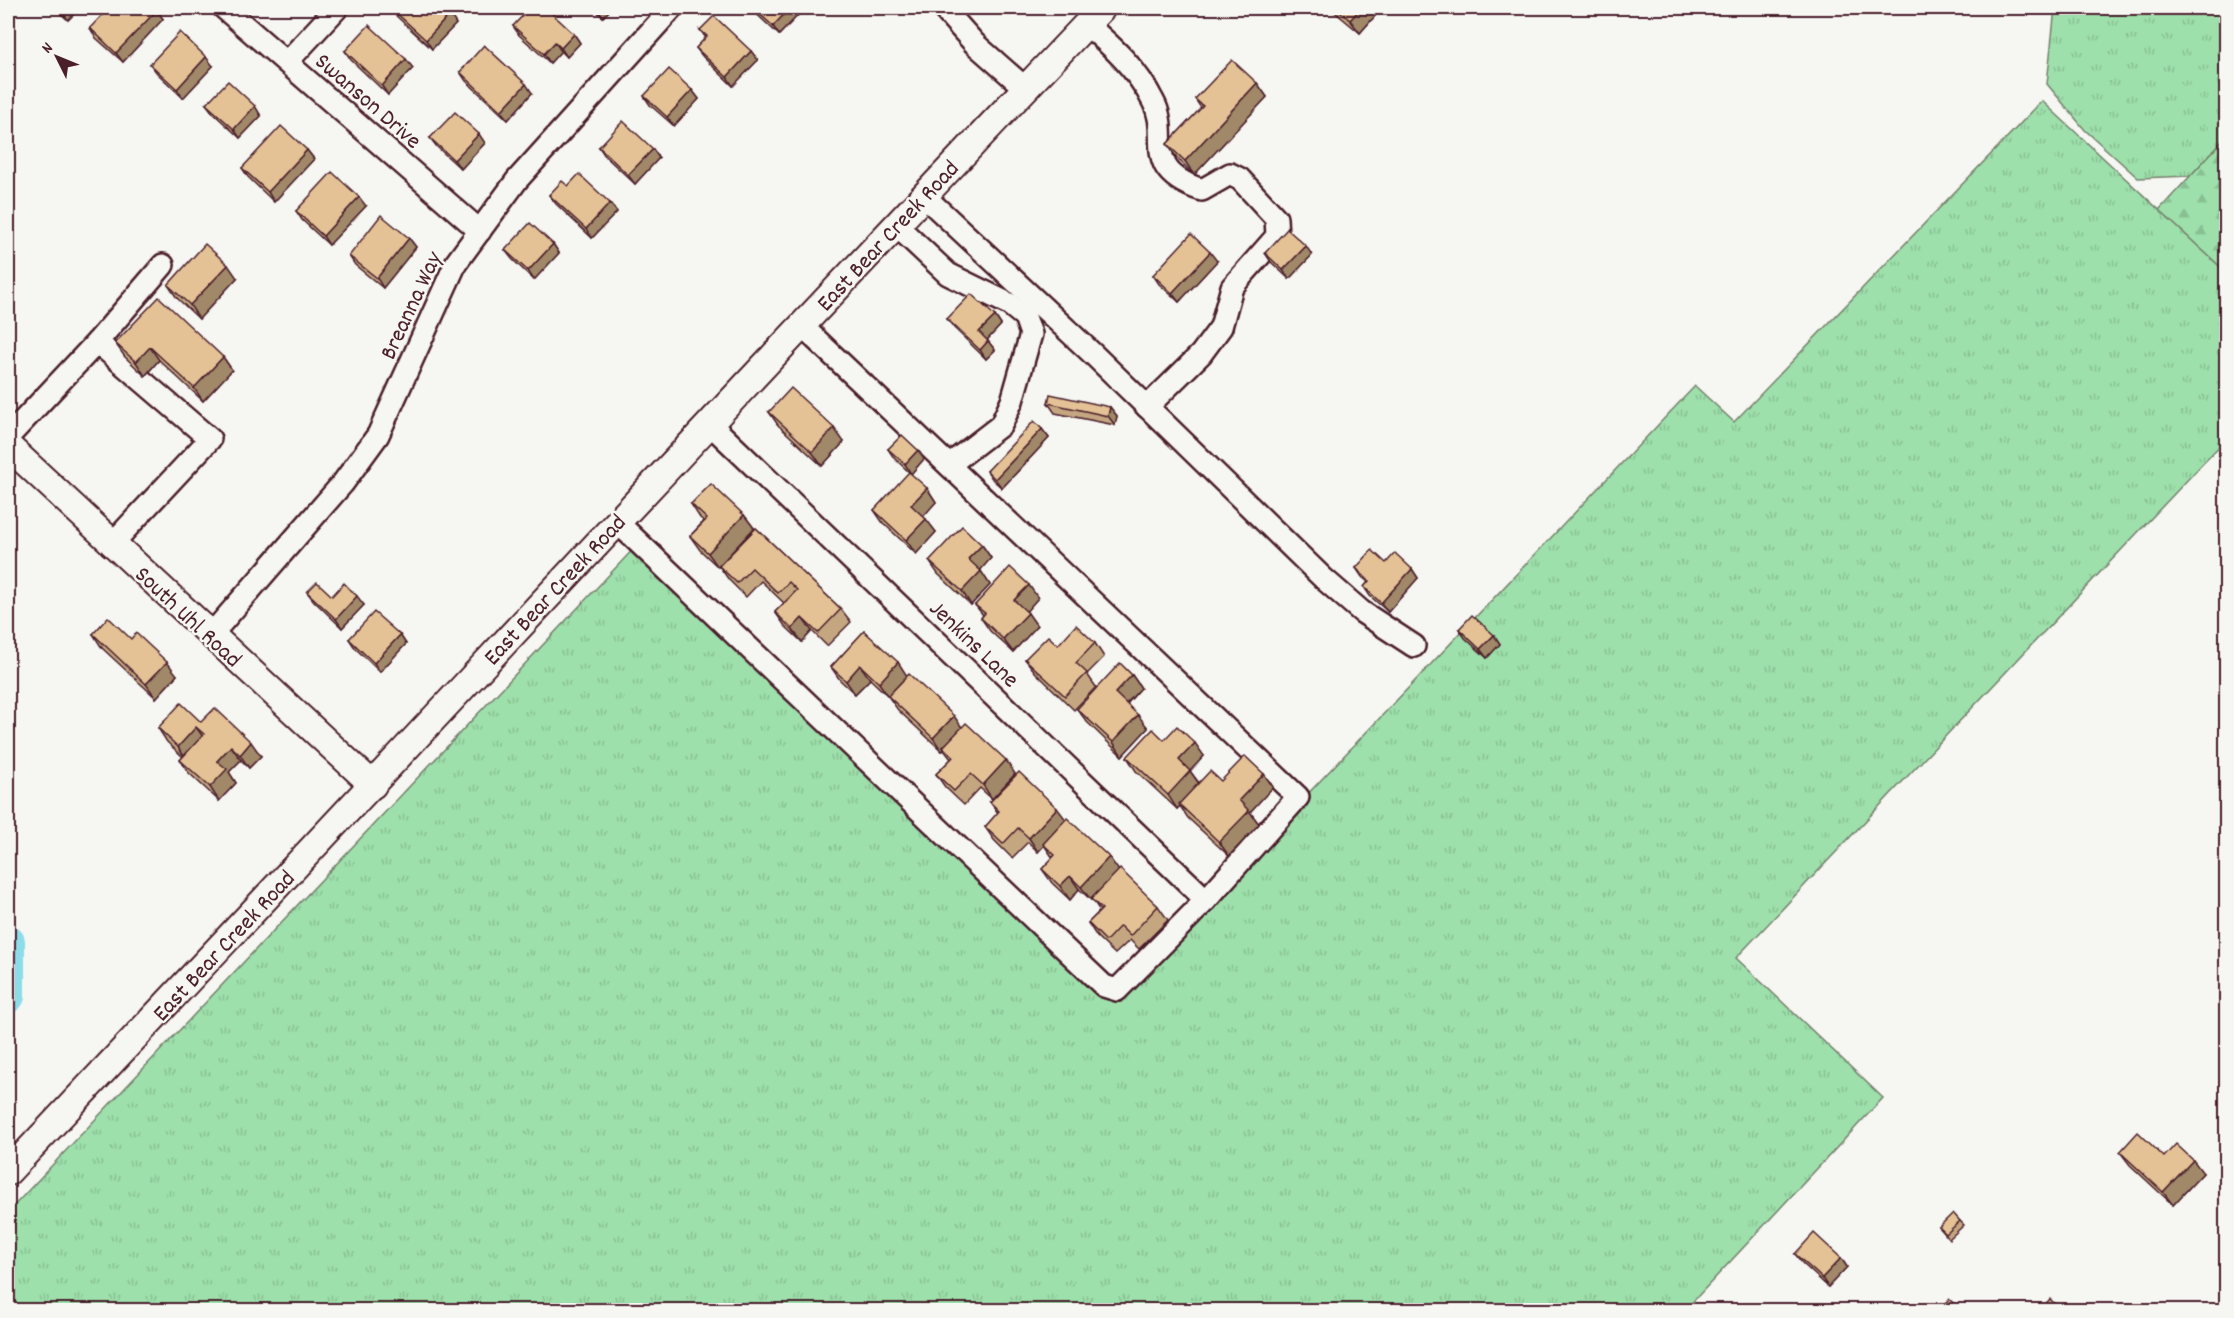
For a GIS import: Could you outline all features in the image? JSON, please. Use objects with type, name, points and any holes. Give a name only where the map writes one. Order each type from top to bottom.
[{"type":"main road","name":"East Bear Creek Road","points":[[8,1172],[373,785],[616,521],[1094,16]]},
{"type":"main road","name":"South Uhl Road","points":[[8,446],[111,545],[373,785]]},
{"type":"street","name":"Swanson Drive","points":[[224,8],[480,231]]},
{"type":"street","points":[[287,62],[336,8]]},
{"type":"street","name":"Breanna Way","points":[[210,636],[342,483],[378,435],[456,263],[517,180],[672,8]]},
{"type":"street","points":[[943,8],[975,44],[1025,88]]},
{"type":"street","points":[[1094,16],[1133,68],[1154,101],[1157,109],[1160,156],[1172,173],[1190,186],[1202,190],[1230,174],[1240,179],[1254,192],[1276,218],[1277,236],[1232,287],[1221,327],[1201,354],[1147,407]]},
{"type":"street","points":[[924,196],[1147,407],[1324,579],[1362,612],[1414,646]]},
{"type":"street","points":[[897,226],[948,274],[1009,304],[1025,317],[1031,334],[1012,401],[1001,425],[949,465]]},
{"type":"street","points":[[8,436],[97,342],[163,265]]},
{"type":"street","points":[[616,521],[1104,986],[1117,990],[1206,900],[1298,797],[802,326]]},
{"type":"street","points":[[97,342],[210,439],[111,545]]},
{"type":"street","name":"Jenkins Lane","points":[[709,423],[1206,900]]},
{"type":"green space","points":[[2055,8],[2226,8],[2226,137],[2190,176],[2138,178],[2085,130],[2047,84]]},
{"type":"green space","points":[[2042,101],[2226,272],[2226,439],[1736,958],[1883,1098],[1685,1310],[8,1310],[8,1212],[639,543],[1114,998],[1695,386],[1734,422]]},
{"type":"green space","points":[[2226,137],[2226,272],[2159,210]]},
{"type":"building","points":[[109,8],[154,8],[157,10],[116,53],[90,28]]},
{"type":"building","points":[[391,8],[442,8],[450,14],[426,40]]},
{"type":"building","points":[[530,8],[546,8],[574,34],[561,48],[555,42],[544,54],[513,26]]},
{"type":"building","points":[[753,8],[790,8],[773,26]]},
{"type":"building","points":[[1336,8],[1361,8],[1350,20]]},
{"type":"building","points":[[714,16],[751,51],[727,77],[696,48],[707,36],[700,30]]},
{"type":"building","points":[[369,25],[406,59],[382,86],[345,51]]},
{"type":"building","points":[[180,32],[206,57],[177,89],[150,64]]},
{"type":"building","points":[[484,45],[526,84],[501,111],[460,72]]},
{"type":"building","points":[[1232,60],[1257,83],[1185,161],[1167,144],[1203,106],[1195,99]]},
{"type":"building","points":[[669,69],[692,90],[667,117],[644,96]]},
{"type":"building","points":[[228,81],[255,106],[234,129],[206,104]]},
{"type":"building","points":[[455,112],[479,134],[454,160],[430,138]]},
{"type":"building","points":[[623,121],[653,149],[628,175],[599,147]]},
{"type":"building","points":[[281,126],[307,150],[268,192],[242,168]]},
{"type":"building","points":[[332,172],[359,197],[323,236],[296,211]]},
{"type":"building","points":[[579,174],[610,203],[586,229],[549,195],[562,181],[568,186]]},
{"type":"building","points":[[381,215],[409,238],[377,278],[349,256]]},
{"type":"building","points":[[530,223],[553,244],[528,271],[505,250]]},
{"type":"building","points":[[1287,229],[1306,246],[1283,270],[1265,253]]},
{"type":"building","points":[[1191,234],[1210,252],[1172,293],[1153,275]]},
{"type":"building","points":[[205,244],[228,265],[190,305],[168,285]]},
{"type":"building","points":[[971,294],[995,316],[979,332],[988,341],[980,350],[947,319]]},
{"type":"building","points":[[159,297],[223,357],[194,388],[150,347],[136,362],[115,343]]},
{"type":"building","points":[[791,388],[834,428],[812,452],[769,412]]},
{"type":"building","points":[[1050,394],[1110,407],[1108,416],[1048,403]]},
{"type":"building","points":[[1034,421],[1042,429],[995,479],[987,471]]},
{"type":"building","points":[[902,435],[918,450],[905,464],[888,449]]},
{"type":"building","points":[[909,472],[927,488],[911,505],[926,519],[906,540],[874,510]]},
{"type":"building","points":[[711,484],[744,515],[708,553],[690,536],[707,519],[691,504]]},
{"type":"building","points":[[962,526],[982,545],[968,559],[981,571],[962,591],[929,561]]},
{"type":"building","points":[[756,528],[841,609],[818,633],[802,618],[792,629],[775,612],[797,590],[789,582],[778,593],[752,568],[737,583],[719,566]]},
{"type":"building","points":[[1372,550],[1386,563],[1395,553],[1412,569],[1381,603],[1364,587],[1369,581],[1356,568]]},
{"type":"building","points":[[1010,567],[1029,585],[1014,600],[1028,613],[1003,639],[981,618],[985,613],[975,605]]},
{"type":"building","points":[[317,582],[332,596],[344,583],[357,596],[336,619],[307,592]]},
{"type":"building","points":[[374,612],[400,635],[374,663],[349,639]]},
{"type":"building","points":[[1472,615],[1494,635],[1480,649],[1459,629]]},
{"type":"building","points":[[108,617],[131,639],[136,633],[167,662],[146,684],[93,634]]},
{"type":"building","points":[[1076,625],[1095,643],[1076,663],[1087,673],[1065,696],[1025,659],[1048,636],[1058,645]]},
{"type":"building","points":[[864,631],[898,662],[879,683],[860,665],[846,681],[831,667]]},
{"type":"building","points":[[1120,663],[1132,675],[1115,693],[1138,715],[1113,742],[1077,709]]},
{"type":"building","points":[[909,674],[954,716],[933,738],[888,696]]},
{"type":"building","points":[[181,703],[201,722],[215,708],[251,742],[240,755],[231,746],[217,761],[227,769],[210,787],[180,760],[204,734],[196,727],[178,747],[158,728]]},
{"type":"building","points":[[966,723],[1006,760],[983,785],[971,774],[954,791],[936,774],[953,757],[943,747]]},
{"type":"building","points":[[1177,726],[1195,743],[1179,760],[1190,771],[1168,795],[1127,757],[1153,729],[1164,740]]},
{"type":"building","points":[[1245,756],[1264,774],[1239,800],[1249,811],[1219,842],[1179,804],[1210,771],[1221,781]]},
{"type":"building","points":[[1019,772],[1057,808],[1029,838],[1018,828],[1003,844],[985,827],[999,811],[990,802]]},
{"type":"building","points":[[1067,818],[1109,857],[1081,887],[1070,876],[1060,886],[1042,869],[1055,855],[1043,844]]},
{"type":"building","points":[[1120,869],[1158,906],[1130,936],[1120,926],[1106,941],[1088,923],[1102,909],[1091,899]]},
{"type":"building","points":[[2138,1132],[2164,1157],[2176,1144],[2193,1160],[2163,1192],[2120,1152]]},
{"type":"building","points":[[1953,1213],[1960,1221],[1946,1234],[1939,1227]]},
{"type":"building","points":[[1814,1233],[1841,1258],[1822,1278],[1795,1254]]},
{"type":"building","points":[[1949,1299],[1962,1311],[1938,1311]]},
{"type":"building","points":[[2050,1299],[2062,1311],[2039,1311]]},
{"type":"waterway","points":[[8,942],[8,996]]}]
